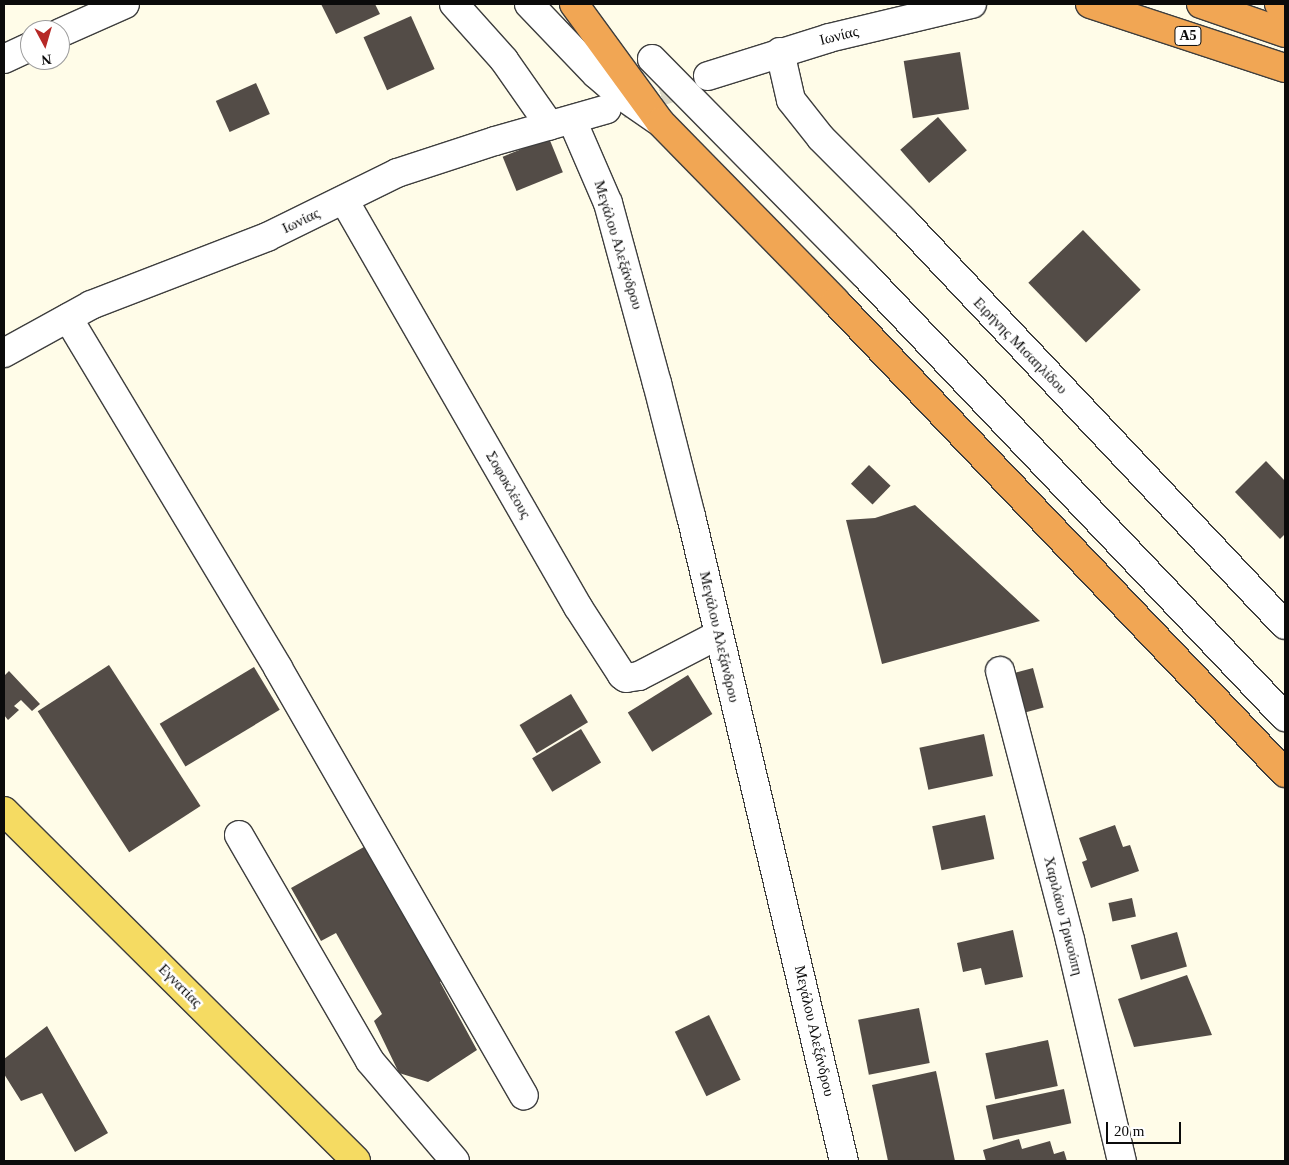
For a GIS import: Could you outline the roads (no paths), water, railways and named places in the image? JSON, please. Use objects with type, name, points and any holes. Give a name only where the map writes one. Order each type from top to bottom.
[{"type":"highway","points":[[574,4],[660,122],[835,301],[1285,773]]},
{"type":"highway","name":"Α5","points":[[1090,4],[1285,68]]},
{"type":"highway","name":"Α5","points":[[1201,4],[1285,33]]},
{"type":"highway","points":[[1279,4],[1285,5]]},
{"type":"main road","name":"Εγνατίας","points":[[4,812],[356,1161]]},
{"type":"street","points":[[70,29],[125,4]]},
{"type":"street","name":"Μεγάλου Αλεξάνδρου","points":[[454,4],[561,123],[603,188],[617,232],[675,453],[844,1161]]},
{"type":"street","points":[[529,4],[596,74],[618,93],[660,122]]},
{"type":"street","name":"Ιωνίας","points":[[708,76],[780,52],[972,4]]},
{"type":"street","points":[[4,59],[20,52]]},
{"type":"street","name":"Ειρήνης Μισαηλίδου","points":[[780,52],[791,100],[822,138],[904,221],[1285,625]]},
{"type":"street","points":[[652,59],[872,282],[1285,716]]},
{"type":"street","name":"Ιωνίας","points":[[4,353],[68,318],[122,292],[223,256],[344,200],[379,181],[418,165],[607,109]]},
{"type":"street","name":"Σοφοκλέους","points":[[344,200],[578,607],[614,666],[626,678],[639,676],[718,635]]},
{"type":"street","points":[[68,318],[283,677],[524,1095]]},
{"type":"street","name":"Χαριλάου Τρικούπη","points":[[1000,671],[1070,940],[1122,1161]]},
{"type":"street","points":[[239,835],[370,1062],[455,1161]]},
{"type":"tunnel","points":[[620,105],[708,76]]}]
